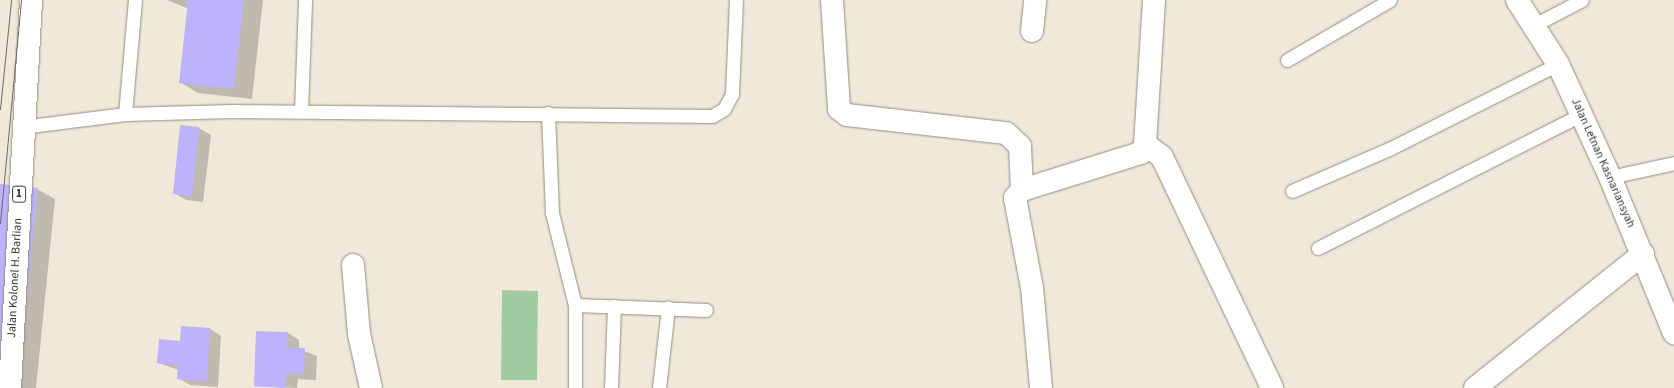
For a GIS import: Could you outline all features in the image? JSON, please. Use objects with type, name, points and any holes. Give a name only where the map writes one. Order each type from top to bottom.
[{"type":"main road","name":"Jalan Kolonel H. Barlian","points":[[10,388],[22,127],[31,0]]},
{"type":"main road","points":[[832,0],[839,109],[847,115],[1006,133],[1020,146],[1022,190]]},
{"type":"main road","points":[[1032,31],[1035,0]]},
{"type":"main road","points":[[1041,388],[1032,288],[1014,201],[1022,190],[1137,156],[1145,144],[1154,0]]},
{"type":"main road","name":"Jalan Letnan Kasnariansyah","points":[[1517,0],[1558,64],[1582,114],[1643,254],[1674,332]]},
{"type":"main road","points":[[1145,144],[1162,157],[1272,388]]},
{"type":"main road","points":[[1488,384],[1643,254]]},
{"type":"main road","points":[[353,265],[357,318],[371,388]]},
{"type":"lane","points":[[125,114],[135,0]]},
{"type":"lane","points":[[301,111],[305,0]]},
{"type":"lane","points":[[22,127],[125,114],[301,111],[712,116],[721,112],[732,94],[736,0]]},
{"type":"lane","points":[[1287,60],[1390,0]]},
{"type":"lane","points":[[1534,25],[1582,0]]},
{"type":"lane","points":[[1292,190],[1391,148],[1558,64]]},
{"type":"lane","points":[[548,113],[552,213],[575,305],[575,388]]},
{"type":"lane","points":[[1318,248],[1582,114]]},
{"type":"lane","points":[[1610,176],[1674,163]]},
{"type":"lane","points":[[575,305],[706,310]]},
{"type":"lane","points":[[611,388],[614,306]]},
{"type":"lane","points":[[659,388],[668,308]]},
{"type":"green space","points":[[502,290],[538,291],[537,380],[501,380]]},
{"type":"building","points":[[184,0],[244,0],[234,89],[179,83],[188,1]]},
{"type":"building","points":[[180,125],[199,127],[192,196],[173,194]]},
{"type":"building","points":[[0,184],[38,188],[18,388],[0,388]]},
{"type":"building","points":[[181,326],[210,328],[207,381],[177,379],[178,365],[157,363],[159,339],[180,341]]},
{"type":"building","points":[[256,331],[288,332],[287,347],[305,348],[304,374],[286,373],[285,388],[254,386]]},
{"type":"tram line","points":[[0,109],[11,0]]},
{"type":"tram line","points":[[0,223],[21,0]]}]
